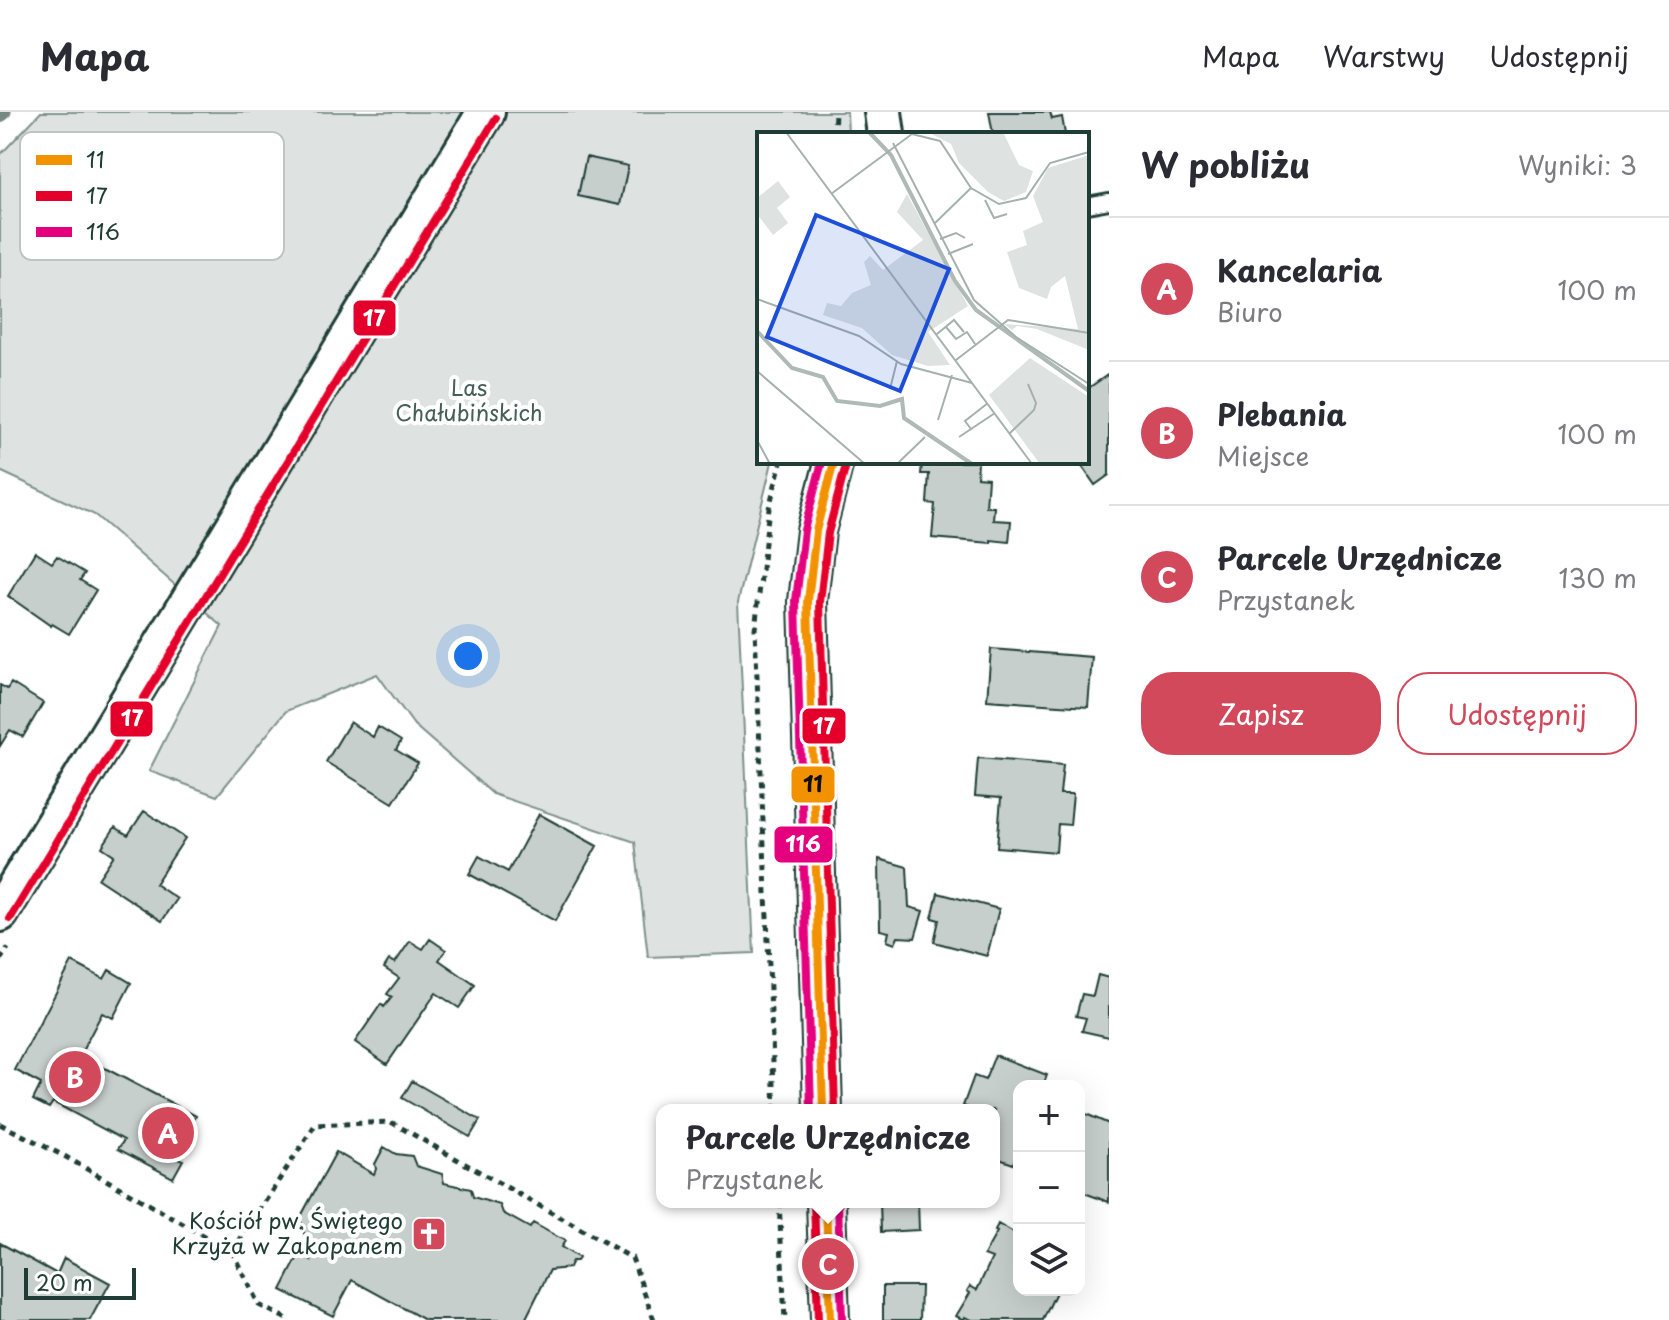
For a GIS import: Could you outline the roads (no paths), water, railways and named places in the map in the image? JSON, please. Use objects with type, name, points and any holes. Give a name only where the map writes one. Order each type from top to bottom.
[{"type":"street","points":[[0,913],[486,112]]},
{"type":"street","points":[[883,112],[886,132]]},
{"type":"street","points":[[823,1104],[808,601],[816,531],[833,464]]},
{"type":"street","points":[[826,1208],[830,1320]]},
{"type":"lane","points":[[1089,205],[1109,201]]},
{"type":"waterway","points":[[0,118],[6,112]]},
{"type":"place","name":"Plebania","points":[[75,1077]]},
{"type":"place","name":"Kancelaria","points":[[168,1133]]},
{"type":"place","name":"Kościół pw. Świętego Krzyża w Zakopanem","points":[[429,1234]]},
{"type":"place","name":"Parcele Urzędnicze","points":[[828,1264]]},
{"type":"park label","name":"Las Chałubińskich","points":[[469,400]]}]
